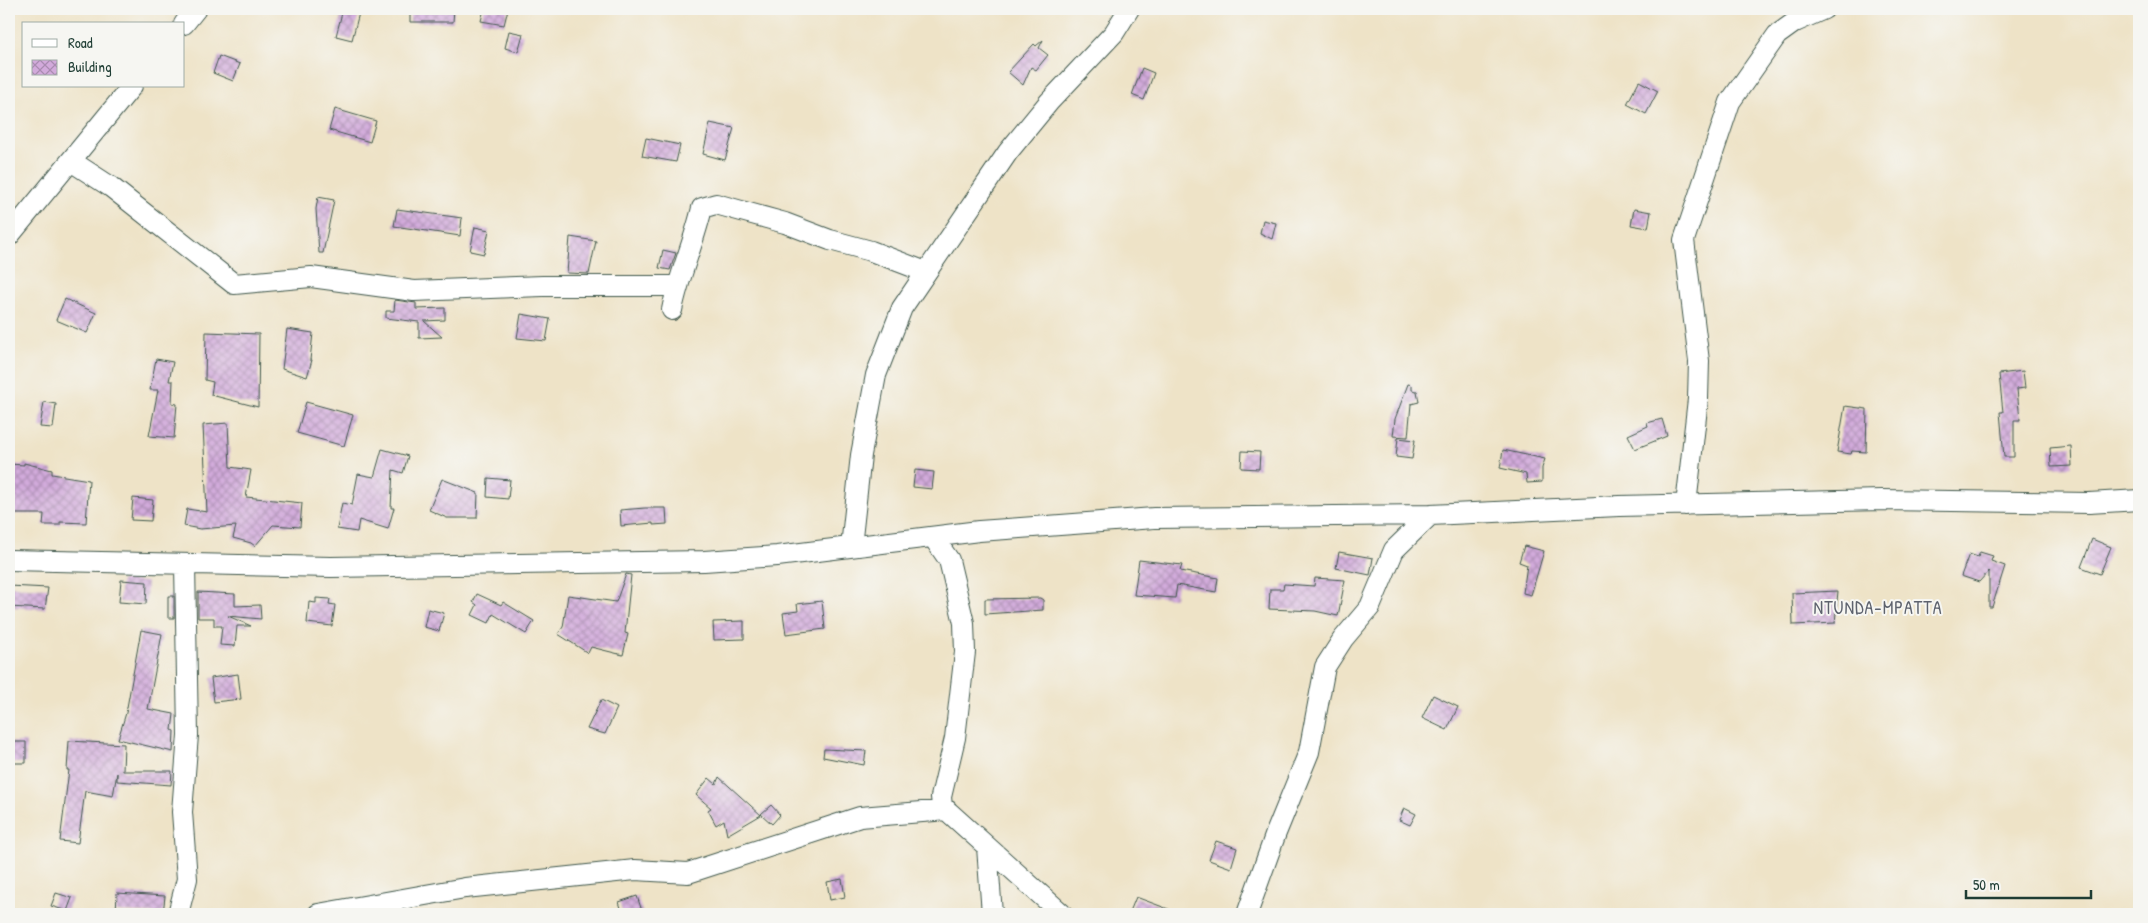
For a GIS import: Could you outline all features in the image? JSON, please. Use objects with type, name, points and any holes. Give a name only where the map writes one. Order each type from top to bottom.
[{"type":"street","points":[[185,23],[196,9]]},
{"type":"street","points":[[852,547],[861,456],[876,376],[902,308],[1008,152],[1049,102],[1114,33],[1129,9]]},
{"type":"street","points":[[1686,505],[1698,399],[1699,361],[1684,240],[1730,102],[1777,35],[1796,22],[1824,9]]},
{"type":"street","points":[[9,236],[130,88]]},
{"type":"street","points":[[71,161],[111,187],[234,284],[311,277],[414,291],[543,286],[677,286]]},
{"type":"street","points":[[672,310],[677,286],[694,241],[702,208],[716,204],[871,251],[926,272]]},
{"type":"street","points":[[9,560],[331,567],[704,561],[777,556],[1056,524],[1154,518],[1430,515],[1686,505],[1882,500],[2089,503],[2139,500]]},
{"type":"street","points":[[1247,914],[1276,833],[1309,752],[1325,666],[1343,638],[1370,608],[1394,550],[1430,515]]},
{"type":"street","points":[[933,537],[949,560],[964,623],[965,652],[955,738],[941,798],[942,806],[1062,914]]},
{"type":"street","points":[[178,914],[187,878],[182,812],[188,735],[186,564]]},
{"type":"street","points":[[318,914],[465,888],[635,870],[688,873],[860,817],[946,810]]},
{"type":"street","points":[[987,847],[992,914]]},
{"type":"building","points":[[343,9],[360,9],[352,40],[336,36]]},
{"type":"building","points":[[410,9],[454,9],[453,22],[410,22]]},
{"type":"building","points":[[484,9],[508,9],[504,25],[481,21]]},
{"type":"building","points":[[509,31],[523,34],[518,52],[505,48]]},
{"type":"building","points":[[1043,40],[1039,48],[1048,55],[1036,70],[1031,67],[1023,85],[1008,72],[1034,44],[1036,46]]},
{"type":"building","points":[[219,56],[240,64],[233,81],[213,73]]},
{"type":"building","points":[[1142,68],[1154,73],[1144,100],[1132,95]]},
{"type":"building","points":[[1639,81],[1658,91],[1646,114],[1627,104]]},
{"type":"building","points":[[335,109],[376,121],[370,142],[329,130]]},
{"type":"building","points":[[710,123],[734,128],[725,160],[703,154]]},
{"type":"building","points":[[646,138],[680,145],[676,162],[642,156]]},
{"type":"building","points":[[318,197],[334,200],[323,253],[319,253],[316,209]]},
{"type":"building","points":[[397,209],[462,218],[460,236],[394,226]]},
{"type":"building","points":[[1634,209],[1651,212],[1648,228],[1631,225]]},
{"type":"building","points":[[1263,220],[1276,223],[1272,239],[1260,233]]},
{"type":"building","points":[[475,227],[489,230],[484,254],[470,251]]},
{"type":"building","points":[[570,237],[596,241],[589,274],[567,273]]},
{"type":"building","points":[[663,250],[676,253],[670,270],[659,268]]},
{"type":"building","points":[[65,299],[96,313],[87,333],[56,320]]},
{"type":"building","points":[[395,300],[416,303],[416,309],[445,308],[445,320],[424,321],[442,337],[419,338],[419,322],[386,318],[386,311],[394,311]]},
{"type":"building","points":[[521,314],[550,319],[546,341],[517,338]]},
{"type":"building","points":[[287,329],[313,333],[310,360],[312,360],[307,377],[282,369]]},
{"type":"building","points":[[206,332],[259,334],[258,407],[211,395],[213,382],[205,380]]},
{"type":"building","points":[[156,359],[173,362],[169,381],[173,381],[172,403],[177,404],[174,438],[149,436],[158,390],[150,390]]},
{"type":"building","points":[[2023,371],[2025,388],[2017,389],[2020,420],[2014,420],[2014,457],[2004,457],[2000,412],[2003,412],[1999,374]]},
{"type":"building","points":[[1408,384],[1412,385],[1412,390],[1417,391],[1419,402],[1411,404],[1408,437],[1393,436],[1395,419]]},
{"type":"building","points":[[44,402],[56,404],[53,428],[40,427]]},
{"type":"building","points":[[306,402],[353,415],[344,446],[297,433]]},
{"type":"building","points":[[1845,406],[1867,409],[1866,452],[1852,451],[1851,454],[1837,452]]},
{"type":"building","points":[[1662,419],[1667,436],[1635,449],[1628,435],[1648,426],[1647,423]]},
{"type":"building","points":[[228,423],[230,467],[251,470],[246,497],[302,503],[300,527],[273,525],[255,546],[233,538],[236,526],[200,529],[184,526],[187,509],[207,512],[203,425]]},
{"type":"building","points":[[1398,438],[1415,440],[1412,459],[1396,457]]},
{"type":"building","points":[[2071,446],[2072,466],[2051,467],[2050,448]]},
{"type":"building","points":[[382,449],[408,456],[403,473],[393,470],[391,508],[394,508],[388,529],[359,520],[357,532],[337,529],[342,503],[352,505],[358,474],[374,477]]},
{"type":"building","points":[[1503,450],[1545,459],[1542,468],[1542,482],[1527,483],[1526,474],[1500,468]]},
{"type":"building","points":[[1242,451],[1260,452],[1259,469],[1241,468]]},
{"type":"building","points":[[24,463],[52,470],[52,474],[89,480],[86,523],[60,522],[60,525],[43,525],[44,514],[12,514],[12,495],[9,495],[9,464],[24,465]]},
{"type":"building","points":[[915,470],[934,472],[932,489],[913,487]]},
{"type":"building","points":[[488,478],[510,480],[508,499],[487,497]]},
{"type":"building","points":[[442,479],[478,493],[477,518],[447,518],[429,510]]},
{"type":"building","points":[[133,498],[153,500],[151,521],[131,520]]},
{"type":"building","points":[[666,508],[667,524],[653,525],[653,523],[621,526],[620,510]]},
{"type":"building","points":[[2092,539],[2111,547],[2100,574],[2081,567]]},
{"type":"building","points":[[1524,546],[1544,551],[1531,595],[1523,593],[1527,565],[1519,562]]},
{"type":"building","points":[[1339,552],[1373,558],[1370,575],[1336,568]]},
{"type":"building","points":[[1980,552],[1993,556],[1991,561],[2005,566],[1992,607],[1989,607],[1989,571],[1979,582],[1961,576],[1969,554],[1978,557]]},
{"type":"building","points":[[1139,560],[1182,565],[1180,571],[1218,578],[1216,592],[1177,585],[1175,598],[1134,595]]},
{"type":"building","points":[[626,574],[631,575],[625,633],[628,634],[623,655],[591,647],[588,653],[558,634],[563,627],[568,595],[616,602]]},
{"type":"building","points":[[1315,578],[1345,580],[1338,616],[1315,611],[1269,609],[1270,589],[1283,589],[1284,584],[1314,586]]},
{"type":"building","points":[[121,580],[147,582],[146,604],[119,602]]},
{"type":"building","points":[[9,586],[48,588],[45,609],[9,607]]},
{"type":"building","points":[[1838,591],[1835,623],[1793,625],[1792,593]]},
{"type":"building","points":[[198,592],[235,594],[235,606],[260,605],[261,619],[228,616],[251,626],[237,626],[235,646],[220,645],[222,626],[214,626],[214,618],[198,618]]},
{"type":"building","points":[[477,594],[501,605],[503,602],[534,621],[526,634],[493,614],[489,623],[472,615],[477,605],[473,602]]},
{"type":"building","points":[[168,596],[174,596],[174,618],[168,618]]},
{"type":"building","points":[[316,598],[330,599],[329,604],[335,605],[332,626],[307,623],[309,602],[316,603]]},
{"type":"building","points":[[1040,598],[1043,600],[1043,610],[985,614],[985,599]]},
{"type":"building","points":[[822,601],[825,629],[786,634],[783,613],[798,611],[797,604]]},
{"type":"building","points":[[428,609],[444,613],[439,631],[424,627]]},
{"type":"building","points":[[744,621],[744,639],[714,640],[713,622]]},
{"type":"building","points":[[141,630],[162,634],[148,709],[174,714],[172,730],[174,731],[173,752],[118,739],[126,713]]},
{"type":"building","points":[[238,674],[241,699],[214,702],[211,678]]},
{"type":"building","points":[[1433,695],[1458,707],[1447,730],[1422,718]]},
{"type":"building","points":[[601,700],[617,708],[605,734],[587,729]]},
{"type":"building","points":[[69,741],[124,744],[123,771],[172,771],[171,785],[117,781],[117,773],[113,796],[85,791],[78,843],[60,841],[69,770],[67,770]]},
{"type":"building","points":[[9,742],[26,742],[26,763],[9,763]]},
{"type":"building","points":[[824,749],[866,751],[864,765],[823,757]]},
{"type":"building","points":[[719,777],[761,815],[727,835],[724,820],[716,825],[708,810],[711,808],[696,795],[709,778],[716,784]]},
{"type":"building","points":[[771,805],[780,815],[772,824],[761,814]]},
{"type":"building","points":[[1404,808],[1416,814],[1410,825],[1399,820]]},
{"type":"building","points":[[1216,841],[1237,848],[1231,868],[1209,860]]},
{"type":"building","points":[[842,879],[845,897],[830,900],[827,882]]},
{"type":"building","points":[[56,893],[72,898],[67,911],[51,906]]},
{"type":"building","points":[[117,893],[165,896],[163,914],[116,912]]},
{"type":"building","points":[[637,896],[643,914],[623,914],[619,902]]},
{"type":"building","points":[[1136,897],[1179,913],[1179,914],[1129,914]]},
{"type":"district","name":"NTUNDA-MPATTA","points":[[1878,608]]}]
